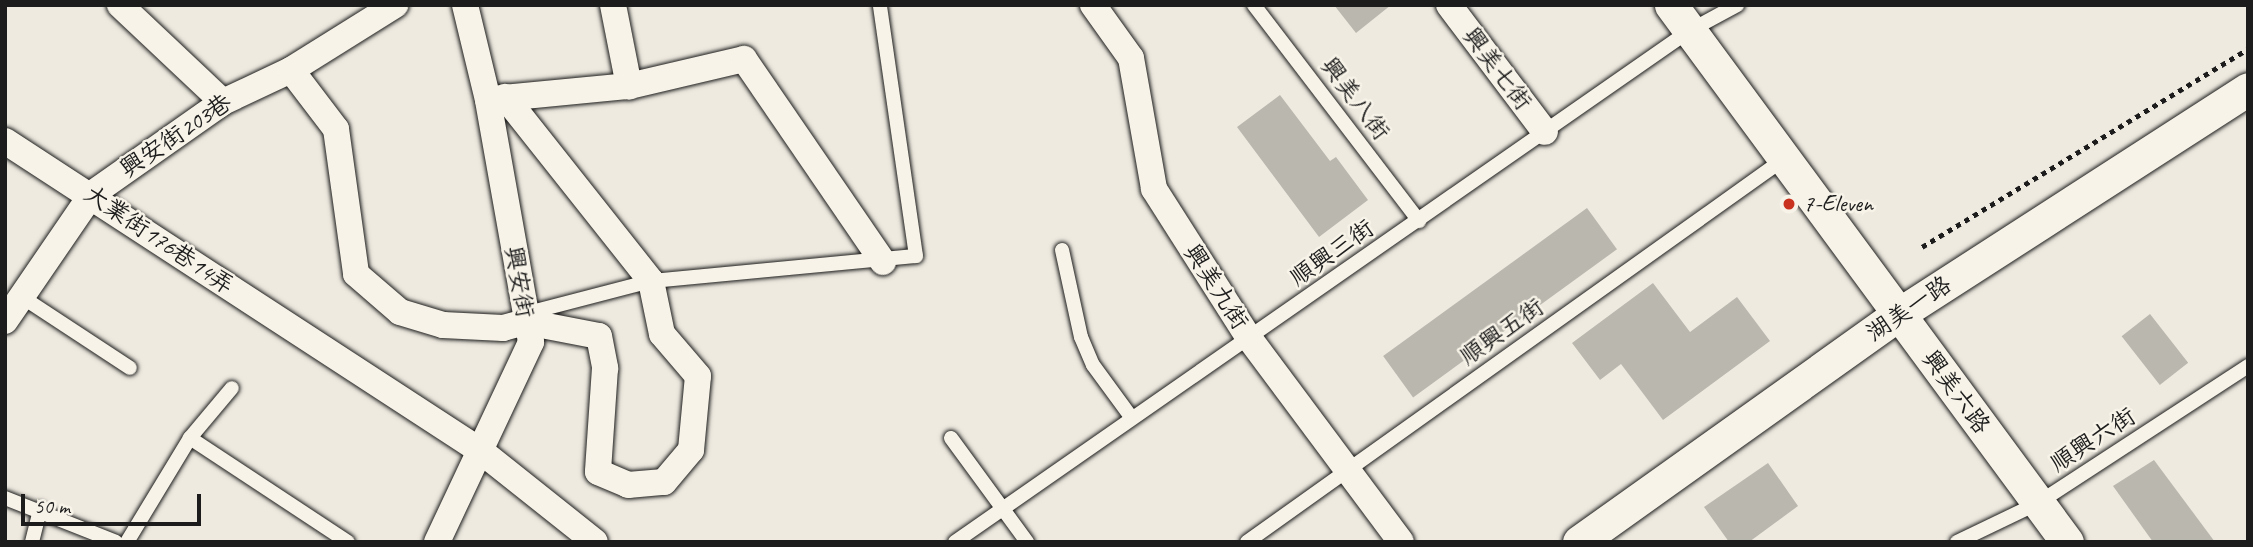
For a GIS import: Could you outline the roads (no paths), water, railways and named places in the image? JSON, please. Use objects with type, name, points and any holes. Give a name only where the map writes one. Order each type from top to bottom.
[{"type":"street","points":[[120,5],[222,102]]},
{"type":"street","name":"興安街203巷","points":[[5,321],[92,194],[222,102],[291,70],[395,5]]},
{"type":"street","name":"興安街","points":[[437,542],[482,452],[531,342],[525,318],[496,99],[465,5]]},
{"type":"street","points":[[612,5],[629,86]]},
{"type":"street","name":"興美九街","points":[[1093,5],[1131,58],[1154,189],[1249,338],[1401,542]]},
{"type":"street","name":"興美七街","points":[[1450,5],[1545,132]]},
{"type":"street","name":"興美六路","points":[[1680,18],[2067,542]]},
{"type":"street","points":[[496,99],[629,86],[744,59],[883,262]]},
{"type":"street","points":[[291,70],[336,129],[356,274],[400,312],[443,324],[503,328],[525,318],[599,336],[605,368],[598,472],[628,485],[664,482],[691,450],[698,376],[662,334],[650,281],[496,99]]},
{"type":"street","name":"湖美一路","points":[[1579,542],[1899,314],[2248,89]]},
{"type":"street","name":"大業街176巷14弄","points":[[5,141],[92,194],[311,342],[482,452],[595,542]]},
{"type":"lane","points":[[525,318],[650,281],[883,262],[916,256],[880,5]]},
{"type":"lane","name":"興美八街","points":[[1254,5],[1419,221]]},
{"type":"lane","name":"順興三街","points":[[954,542],[1545,132],[1680,18],[1737,5]]},
{"type":"lane","name":"順興五街","points":[[1247,542],[1784,159]]},
{"type":"lane","points":[[1062,250],[1081,337],[1093,365],[1131,417]]},
{"type":"lane","points":[[22,297],[130,368]]},
{"type":"lane","name":"順興六街","points":[[1957,542],[2038,503],[2248,366]]},
{"type":"lane","points":[[127,542],[190,438],[232,388]]},
{"type":"lane","points":[[190,438],[348,542]]},
{"type":"lane","points":[[951,438],[1027,542]]},
{"type":"lane","points":[[5,498],[40,509],[117,542]]},
{"type":"lane","points":[[32,542],[40,509]]},
{"type":"place","name":"7-Eleven","points":[[1789,204]]}]
